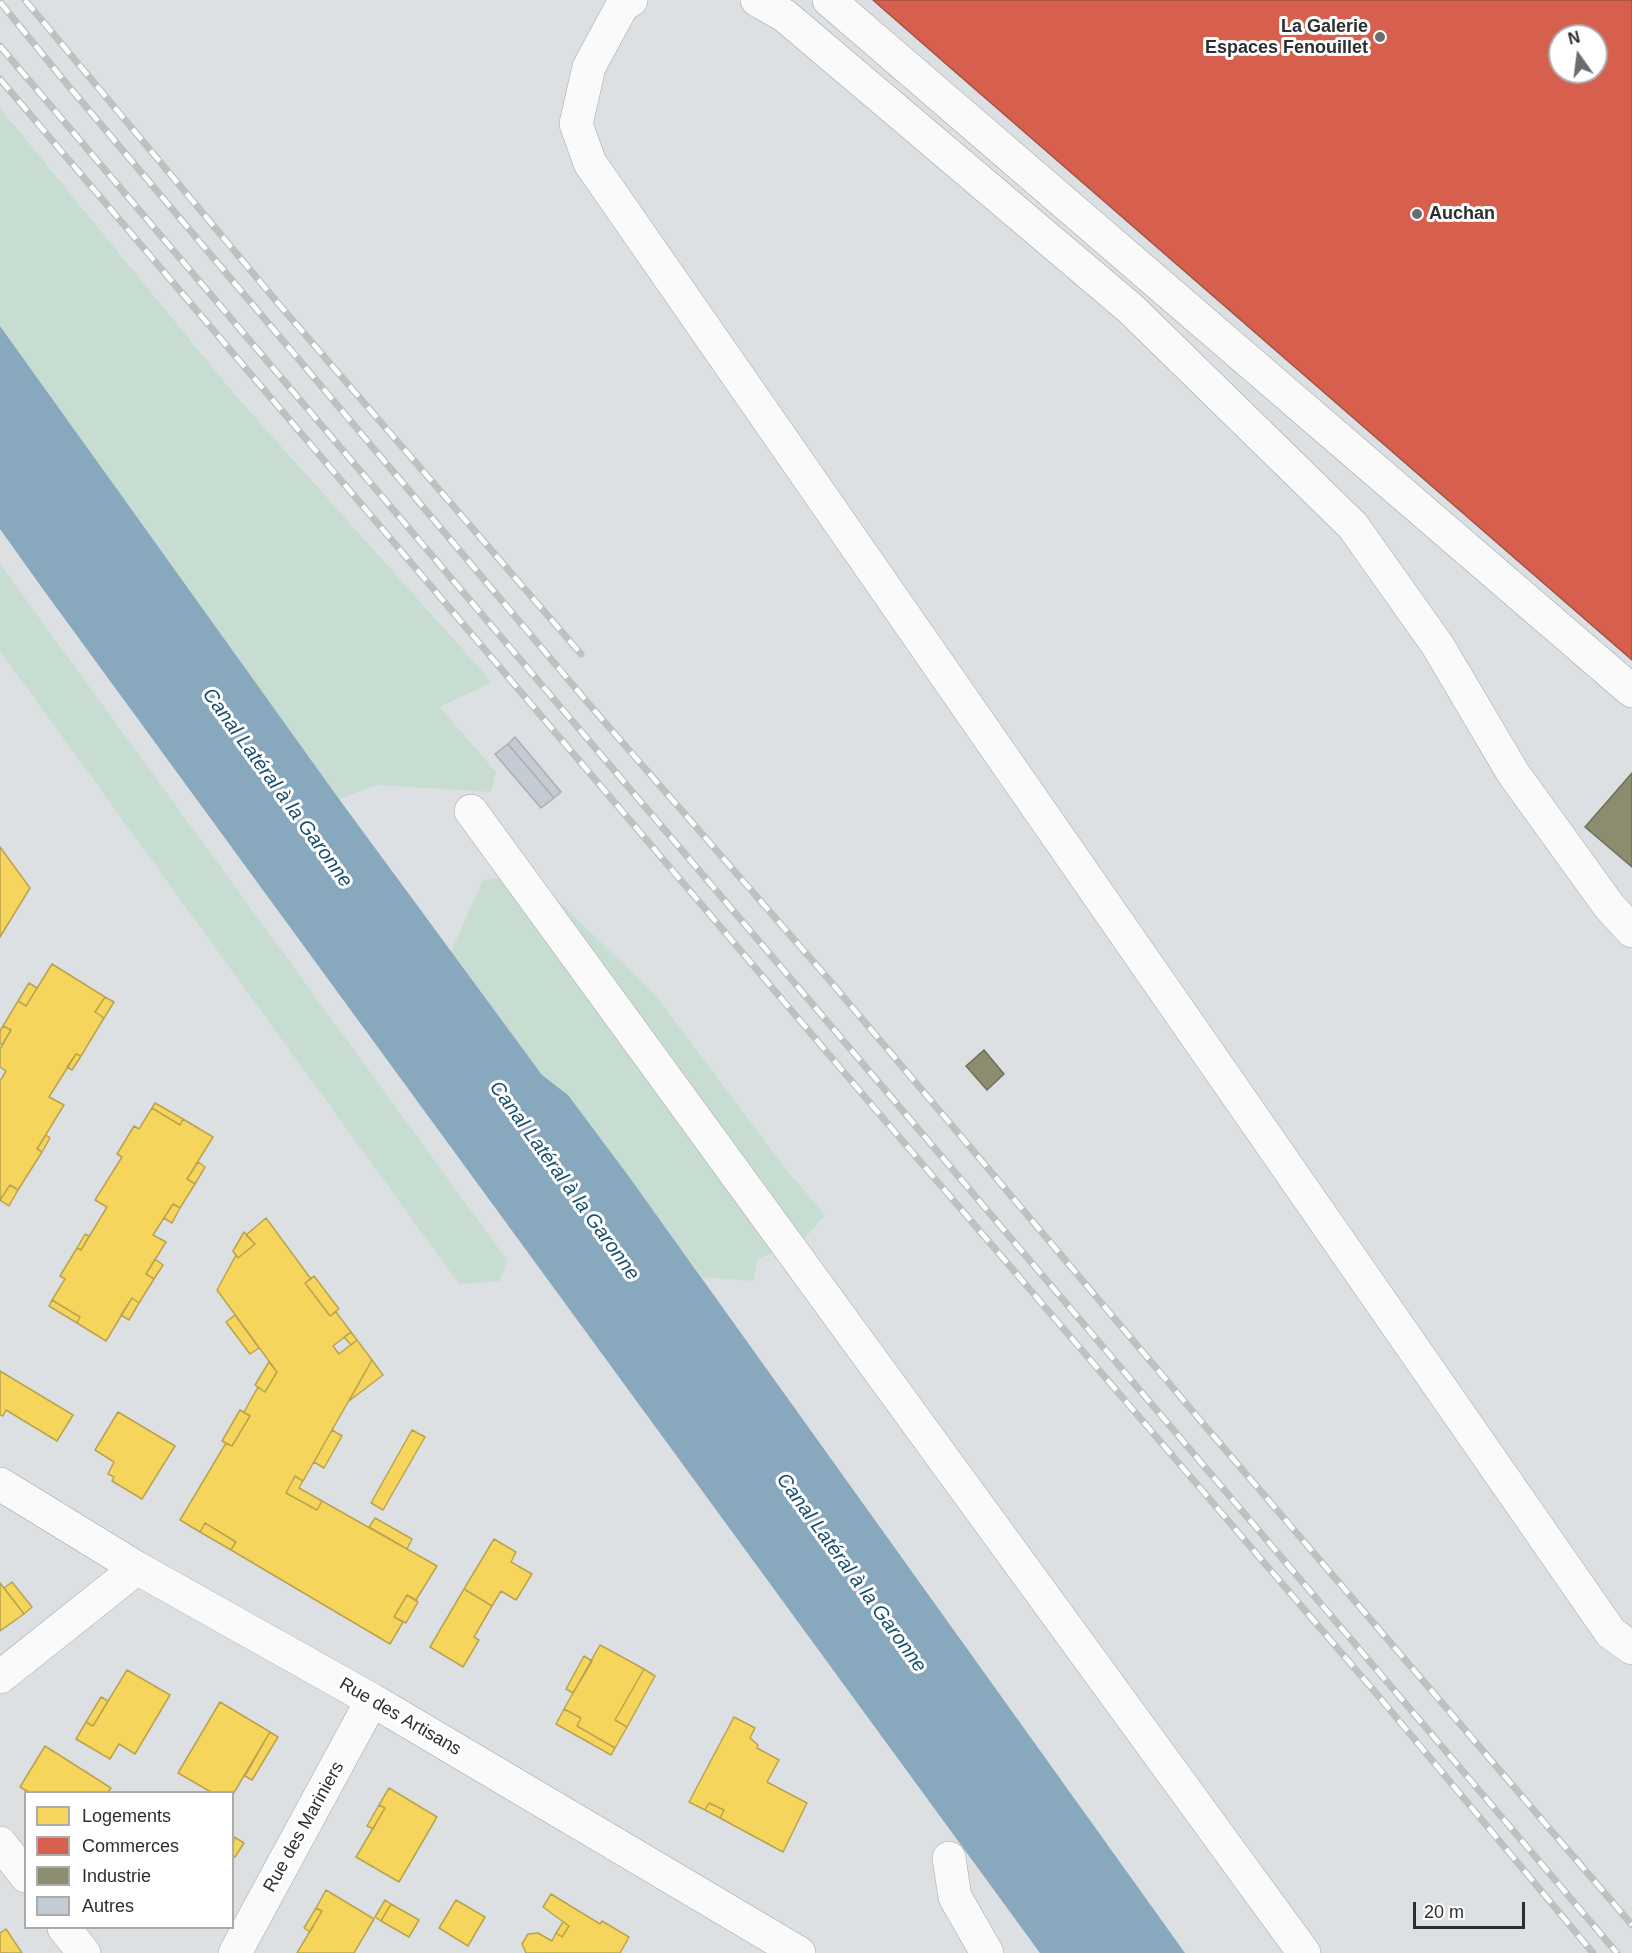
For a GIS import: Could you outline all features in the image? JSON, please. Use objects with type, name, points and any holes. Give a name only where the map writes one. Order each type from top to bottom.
[{"type":"street","points":[[631,0],[622,6],[589,67],[576,124],[590,163],[1611,1633],[1632,1648]]},
{"type":"street","points":[[758,0],[785,16],[1131,309],[1353,526],[1438,646],[1513,773],[1609,906],[1632,931]]},
{"type":"street","points":[[829,0],[1632,691]]},
{"type":"street","points":[[471,811],[1304,1953]]},
{"type":"street","name":"Rue des Artisans","points":[[0,1484],[137,1568],[372,1700],[799,1953]]},
{"type":"street","points":[[0,1677],[137,1568]]},
{"type":"street","name":"Rue des Mariniers","points":[[235,1953],[372,1700]]},
{"type":"street","points":[[0,1843],[24,1873]]},
{"type":"street","points":[[949,1858],[955,1898],[987,1953]]},
{"type":"street","points":[[65,1929],[84,1953]]},
{"type":"green space","points":[[0,108],[236,396],[492,682],[440,707],[496,772],[491,792],[377,785],[339,799],[0,326]]},
{"type":"green space","points":[[0,564],[507,1260],[500,1281],[459,1284],[0,651]]},
{"type":"green space","points":[[531,874],[658,998],[790,1174],[825,1215],[806,1237],[758,1259],[753,1281],[702,1277],[568,1095],[542,1075],[451,951],[483,880]]},
{"type":"water","name":"Canal Latéral à la Garonne","points":[[0,326],[339,799],[542,1075],[568,1095],[627,1174],[1185,1953],[1040,1953],[45,592],[0,529]]},
{"type":"building: Logements","points":[[0,847],[30,888],[0,937]]},
{"type":"building: Logements","points":[[52,964],[105,997],[95,1012],[104,1018],[81,1056],[76,1054],[49,1097],[64,1105],[37,1149],[42,1152],[18,1190],[10,1185],[0,1200],[0,1081],[6,1071],[0,1067],[0,1049],[11,1030],[3,1026],[18,1001],[26,1006]]},
{"type":"building: Logements","points":[[29,983],[37,988],[26,1006],[18,1001]]},
{"type":"building: Logements","points":[[105,997],[114,1002],[104,1018],[95,1012]]},
{"type":"building: Logements","points":[[3,1026],[11,1030],[2,1045],[0,1031]]},
{"type":"building: Logements","points":[[76,1054],[81,1056],[72,1070],[67,1067]]},
{"type":"building: Logements","points":[[155,1103],[183,1119],[180,1125],[152,1108]]},
{"type":"building: Logements","points":[[152,1108],[180,1125],[183,1119],[213,1137],[187,1179],[195,1184],[180,1208],[173,1204],[153,1235],[166,1242],[146,1274],[154,1279],[139,1303],[132,1298],[106,1341],[77,1323],[80,1317],[52,1300],[65,1279],[60,1276],[77,1248],[81,1250],[107,1207],[95,1200],[122,1157],[117,1154],[134,1126],[139,1129]]},
{"type":"building: Logements","points":[[46,1135],[50,1138],[42,1152],[37,1149]]},
{"type":"building: Logements","points":[[198,1162],[205,1167],[195,1184],[187,1179]]},
{"type":"building: Logements","points":[[10,1185],[18,1190],[9,1206],[0,1200]]},
{"type":"building: Logements","points":[[173,1204],[180,1208],[172,1223],[164,1218]]},
{"type":"building: Logements","points":[[266,1218],[311,1279],[305,1283],[330,1316],[336,1312],[351,1332],[333,1346],[339,1354],[357,1340],[372,1360],[303,1481],[295,1476],[286,1493],[317,1510],[322,1501],[437,1566],[416,1600],[407,1595],[394,1617],[403,1622],[390,1644],[231,1550],[236,1542],[205,1523],[200,1532],[180,1520],[226,1443],[232,1446],[250,1416],[244,1412],[258,1387],[265,1392],[277,1372],[217,1290],[236,1255],[238,1258],[255,1244],[246,1235]]},
{"type":"building: Logements","points":[[244,1232],[255,1244],[238,1258],[233,1251]]},
{"type":"building: Logements","points":[[85,1234],[89,1236],[81,1250],[77,1248]]},
{"type":"building: Logements","points":[[155,1259],[163,1265],[154,1279],[146,1274]]},
{"type":"building: Logements","points":[[314,1276],[339,1309],[330,1316],[305,1283]]},
{"type":"building: Logements","points":[[132,1298],[139,1303],[129,1320],[121,1315]]},
{"type":"building: Logements","points":[[52,1300],[80,1317],[77,1323],[49,1306]]},
{"type":"building: Logements","points":[[235,1315],[259,1348],[250,1354],[226,1322]]},
{"type":"building: Logements","points":[[351,1332],[357,1340],[351,1345],[344,1337]]},
{"type":"building: Logements","points":[[372,1360],[383,1375],[349,1401]]},
{"type":"building: Logements","points":[[269,1362],[277,1372],[265,1392],[255,1385]]},
{"type":"building: Logements","points":[[0,1371],[73,1415],[57,1441],[6,1410],[3,1416],[0,1415]]},
{"type":"building: Logements","points":[[240,1410],[250,1416],[232,1446],[222,1441]]},
{"type":"building: Logements","points":[[118,1412],[175,1446],[142,1499],[112,1481],[114,1477],[108,1474],[114,1462],[95,1450]]},
{"type":"building: Logements","points":[[332,1430],[342,1436],[324,1468],[314,1462]]},
{"type":"building: Logements","points":[[412,1430],[425,1437],[383,1510],[371,1503]]},
{"type":"building: Logements","points":[[295,1476],[303,1481],[299,1488],[322,1501],[317,1510],[286,1493]]},
{"type":"building: Logements","points":[[375,1518],[412,1539],[407,1549],[369,1527]]},
{"type":"building: Logements","points":[[205,1523],[236,1542],[231,1550],[200,1532]]},
{"type":"building: Logements","points":[[494,1539],[516,1552],[511,1562],[532,1574],[516,1600],[501,1591],[492,1606],[464,1589]]},
{"type":"building: Logements","points":[[12,1582],[32,1607],[24,1614],[4,1588]]},
{"type":"building: Logements","points":[[0,1583],[24,1614],[0,1631]]},
{"type":"building: Logements","points":[[464,1589],[492,1606],[474,1637],[479,1640],[463,1667],[430,1647]]},
{"type":"building: Logements","points":[[407,1595],[418,1602],[406,1623],[394,1617]]},
{"type":"building: Logements","points":[[600,1645],[644,1669],[615,1720],[627,1727],[615,1748],[577,1726],[581,1718],[564,1709]]},
{"type":"building: Logements","points":[[584,1656],[592,1661],[573,1693],[566,1689]]},
{"type":"building: Logements","points":[[644,1669],[655,1676],[627,1727],[615,1720]]},
{"type":"building: Logements","points":[[127,1670],[170,1695],[135,1754],[119,1744],[110,1759],[76,1739],[86,1722],[93,1726]]},
{"type":"building: Logements","points":[[101,1697],[108,1701],[93,1726],[86,1722]]},
{"type":"building: Logements","points":[[220,1702],[270,1732],[234,1793],[209,1791],[178,1773]]},
{"type":"building: Logements","points":[[564,1709],[581,1718],[577,1726],[615,1748],[611,1755],[556,1724]]},
{"type":"building: Logements","points":[[734,1717],[755,1728],[750,1738],[758,1745],[757,1748],[779,1760],[767,1782],[807,1803],[783,1852],[720,1818],[724,1810],[709,1803],[705,1810],[689,1802]]},
{"type":"building: Logements","points":[[270,1732],[278,1737],[252,1780],[245,1776]]},
{"type":"building: Logements","points":[[45,1746],[111,1788],[109,1791],[27,1791],[20,1787]]},
{"type":"building: Logements","points":[[389,1788],[437,1817],[399,1882],[356,1857],[385,1808],[379,1805]]},
{"type":"building: Logements","points":[[709,1803],[724,1810],[720,1818],[705,1810]]},
{"type":"building: Logements","points":[[379,1805],[385,1808],[373,1829],[367,1826]]},
{"type":"building: Logements","points":[[234,1837],[244,1843],[234,1856]]},
{"type":"building: Logements","points":[[326,1890],[374,1919],[354,1953],[297,1953],[322,1911],[316,1908]]},
{"type":"building: Logements","points":[[551,1894],[600,1924],[602,1921],[629,1937],[620,1953],[526,1953],[522,1944],[528,1934],[538,1933],[552,1941],[556,1933],[562,1937],[569,1926],[543,1907]]},
{"type":"building: Logements","points":[[385,1900],[391,1904],[381,1921],[375,1917]]},
{"type":"building: Logements","points":[[456,1900],[485,1917],[468,1946],[439,1928]]},
{"type":"building: Logements","points":[[391,1904],[419,1920],[409,1937],[381,1921]]},
{"type":"building: Logements","points":[[316,1908],[322,1911],[310,1932],[304,1928]]},
{"type":"building: Logements","points":[[563,1922],[569,1926],[562,1937],[556,1933]]},
{"type":"building: Logements","points":[[6,1929],[22,1953],[0,1953],[0,1933]]},
{"type":"building: Commerces","points":[[873,0],[1632,0],[1632,660]]},
{"type":"building: Industrie","points":[[1632,773],[1632,867],[1585,827]]},
{"type":"building: Industrie","points":[[984,1050],[1004,1074],[987,1090],[966,1066]]},
{"type":"building: Autres","points":[[515,737],[561,792],[554,798],[508,744]]},
{"type":"building: Autres","points":[[508,744],[554,798],[541,808],[495,754]]},
{"type":"railway","points":[[25,0],[277,302],[581,654]]},
{"type":"railway","points":[[0,2],[588,703],[825,975],[1211,1433],[1632,1925]]},
{"type":"railway","points":[[0,46],[1617,1953]]},
{"type":"railway","points":[[0,79],[876,1110],[1375,1692],[1593,1953]]},
{"type":"place","name":"La Galerie Espaces Fenouillet","points":[[1380,37]]},
{"type":"place","name":"Auchan","points":[[1417,214]]}]
